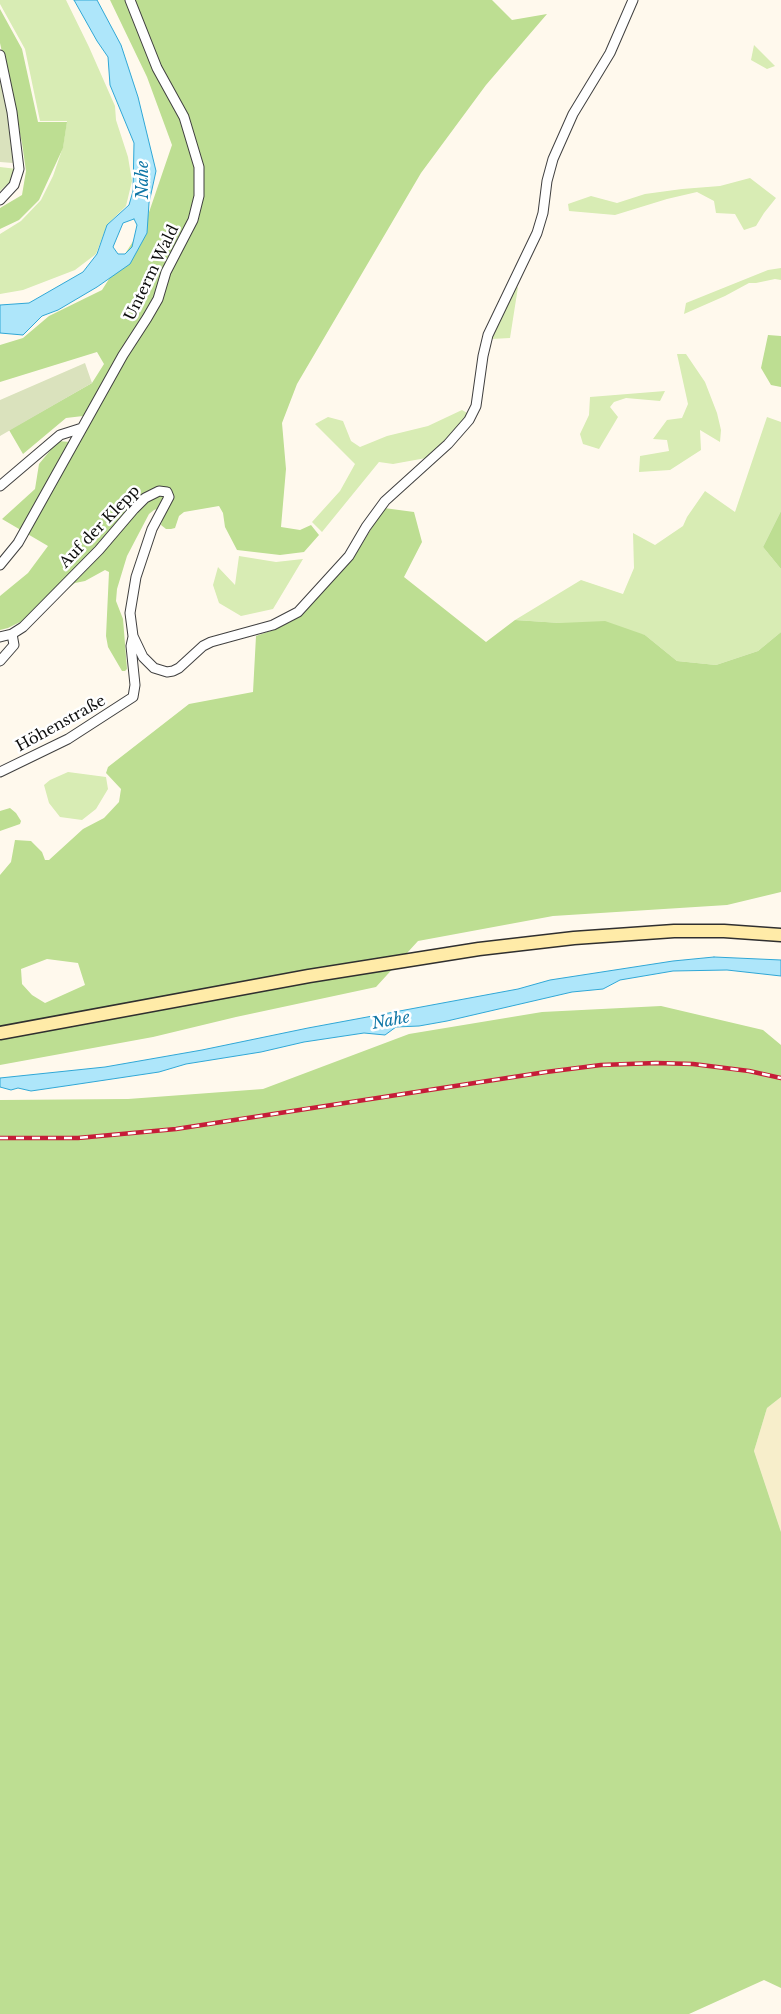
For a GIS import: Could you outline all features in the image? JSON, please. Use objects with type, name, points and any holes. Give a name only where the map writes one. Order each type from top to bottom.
[{"type":"main road","points":[[0,1033],[355,968],[497,947],[574,938],[674,931],[724,931],[781,936]]},
{"type":"street","name":"Unterm Wald","points":[[0,566],[18,543],[123,355],[158,299],[166,272],[193,220],[198,196],[199,167],[184,117],[156,68],[130,0]]},
{"type":"street","name":"Auf der Klepp","points":[[133,636],[147,663],[160,671],[173,671],[195,656],[203,646],[211,642],[273,626],[298,612],[346,560],[385,501],[448,444],[469,420],[476,406],[488,335],[537,233],[543,213],[547,181],[553,159],[573,114],[617,40],[634,0]]},
{"type":"street","points":[[0,55],[12,112],[19,169],[14,185],[0,200]]},
{"type":"street","points":[[0,486],[54,439],[60,435],[82,428]]},
{"type":"street","name":"Auf der Klepp","points":[[12,634],[23,627],[99,550],[145,498],[154,492],[167,492],[169,497],[152,528],[132,593],[130,612],[135,685],[133,697]]},
{"type":"street","points":[[0,637],[12,634],[14,645],[0,661]]},
{"type":"street","name":"Höhenstraße","points":[[0,772],[68,739],[133,697]]},
{"type":"shaded area","points":[[781,1397],[781,1532],[754,1451],[767,1408]]},
{"type":"green space","points":[[0,0],[66,0],[115,106],[116,120],[128,157],[132,181],[126,206],[107,225],[96,254],[75,270],[23,290],[0,294],[0,234],[21,221],[41,200],[53,176],[63,147],[67,121],[40,121],[25,49],[0,4]]},
{"type":"green space","points":[[110,0],[492,0],[512,20],[547,14],[486,85],[421,173],[297,384],[282,423],[286,469],[281,527],[300,530],[311,525],[319,535],[304,552],[280,555],[237,550],[225,527],[223,513],[219,506],[184,512],[179,516],[175,528],[171,529],[166,529],[161,525],[165,506],[154,510],[149,514],[127,556],[117,589],[116,601],[123,619],[127,669],[125,671],[122,671],[108,647],[106,636],[109,572],[105,570],[85,581],[75,583],[62,593],[30,625],[20,622],[0,630],[0,596],[28,573],[48,546],[2,519],[35,489],[39,464],[58,441],[70,442],[83,416],[66,418],[23,454],[9,430],[92,383],[104,364],[97,352],[0,382],[0,345],[23,338],[49,316],[102,290],[146,221],[172,145],[147,77]]},
{"type":"green space","points":[[0,9],[22,49],[38,122],[67,122],[63,148],[39,200],[19,220],[0,229],[0,208],[22,195],[26,171],[22,143],[0,43]]},
{"type":"green space","points":[[754,45],[775,66],[767,69],[751,60]]},
{"type":"green space","points":[[0,73],[9,115],[13,163],[0,162]]},
{"type":"green space","points":[[0,167],[17,169],[10,182],[0,191]]},
{"type":"green space","points":[[750,178],[776,198],[756,226],[744,230],[735,214],[716,213],[714,201],[697,192],[615,215],[569,211],[568,204],[591,196],[617,203],[645,194],[720,186]]},
{"type":"green space","points":[[781,268],[781,280],[775,279],[749,283],[684,314],[686,303],[768,270]]},
{"type":"green space","points":[[518,287],[510,338],[491,339],[499,317],[514,289]]},
{"type":"green space","points":[[768,335],[781,336],[781,387],[771,385],[761,368]]},
{"type":"green space","points":[[677,354],[686,354],[705,382],[717,413],[721,430],[720,442],[700,430],[701,450],[670,470],[639,472],[640,456],[669,451],[667,440],[653,439],[667,420],[682,418],[688,404]]},
{"type":"green space","points":[[85,363],[92,383],[0,436],[0,400]]},
{"type":"green space","points":[[665,391],[660,401],[626,398],[614,402],[610,407],[618,417],[599,449],[583,444],[580,434],[589,415],[590,397]]},
{"type":"green space","points":[[462,410],[469,414],[460,428],[426,458],[393,464],[379,462],[322,532],[312,522],[340,491],[355,464],[315,424],[328,417],[343,421],[351,441],[360,447],[387,436],[428,426]]},
{"type":"green space","points":[[767,417],[781,422],[781,511],[763,547],[781,569],[781,632],[758,651],[716,665],[677,661],[645,635],[560,623],[515,620],[581,580],[623,594],[634,568],[633,533],[655,545],[683,526],[705,491],[735,512]]},
{"type":"green space","points":[[384,508],[414,512],[422,542],[404,577],[486,642],[515,620],[560,623],[605,621],[645,635],[677,661],[716,665],[758,651],[781,632],[781,892],[727,905],[553,916],[418,941],[376,987],[153,1037],[0,1065],[0,875],[11,862],[15,840],[31,841],[42,852],[45,860],[49,860],[83,829],[104,818],[119,802],[121,789],[106,773],[108,767],[189,704],[253,692],[256,636],[276,629],[299,616],[354,557]],"holes":[[[47,959],[78,963],[85,985],[45,1003],[32,995],[22,984],[21,969]]]},
{"type":"green space","points":[[781,511],[781,569],[763,547]]},
{"type":"green space","points":[[239,556],[276,562],[303,559],[273,609],[241,616],[219,603],[213,585],[218,567],[235,585]]},
{"type":"green space","points":[[68,772],[106,777],[108,789],[96,809],[82,820],[60,817],[49,803],[44,785],[50,780]]},
{"type":"green space","points":[[10,808],[21,821],[20,824],[0,831],[0,811]]},
{"type":"green space","points":[[661,1006],[763,1030],[781,1045],[781,1397],[767,1408],[754,1451],[781,1532],[781,1988],[764,1980],[689,2014],[0,2014],[0,1100],[128,1099],[263,1089],[409,1034],[542,1012]]},
{"type":"water","name":"Nahe","points":[[74,0],[97,0],[121,45],[138,97],[156,171],[149,203],[147,233],[130,264],[97,287],[58,310],[42,316],[23,335],[0,333],[0,305],[29,303],[83,272],[97,254],[107,225],[129,205],[133,191],[134,143],[110,85],[108,57]],"holes":[[[134,219],[137,225],[132,247],[125,254],[118,254],[113,247],[123,223]]]},
{"type":"water","name":"Nahe","points":[[714,957],[781,960],[781,976],[727,970],[673,971],[620,980],[603,989],[572,992],[447,1021],[419,1026],[396,1027],[385,1035],[364,1033],[304,1042],[261,1052],[186,1064],[159,1072],[31,1091],[18,1088],[11,1090],[0,1087],[0,1078],[105,1067],[518,989],[550,980],[673,961]]},
{"type":"railway","points":[[0,1138],[78,1138],[176,1129],[601,1065],[693,1064],[749,1071],[781,1078]]}]
